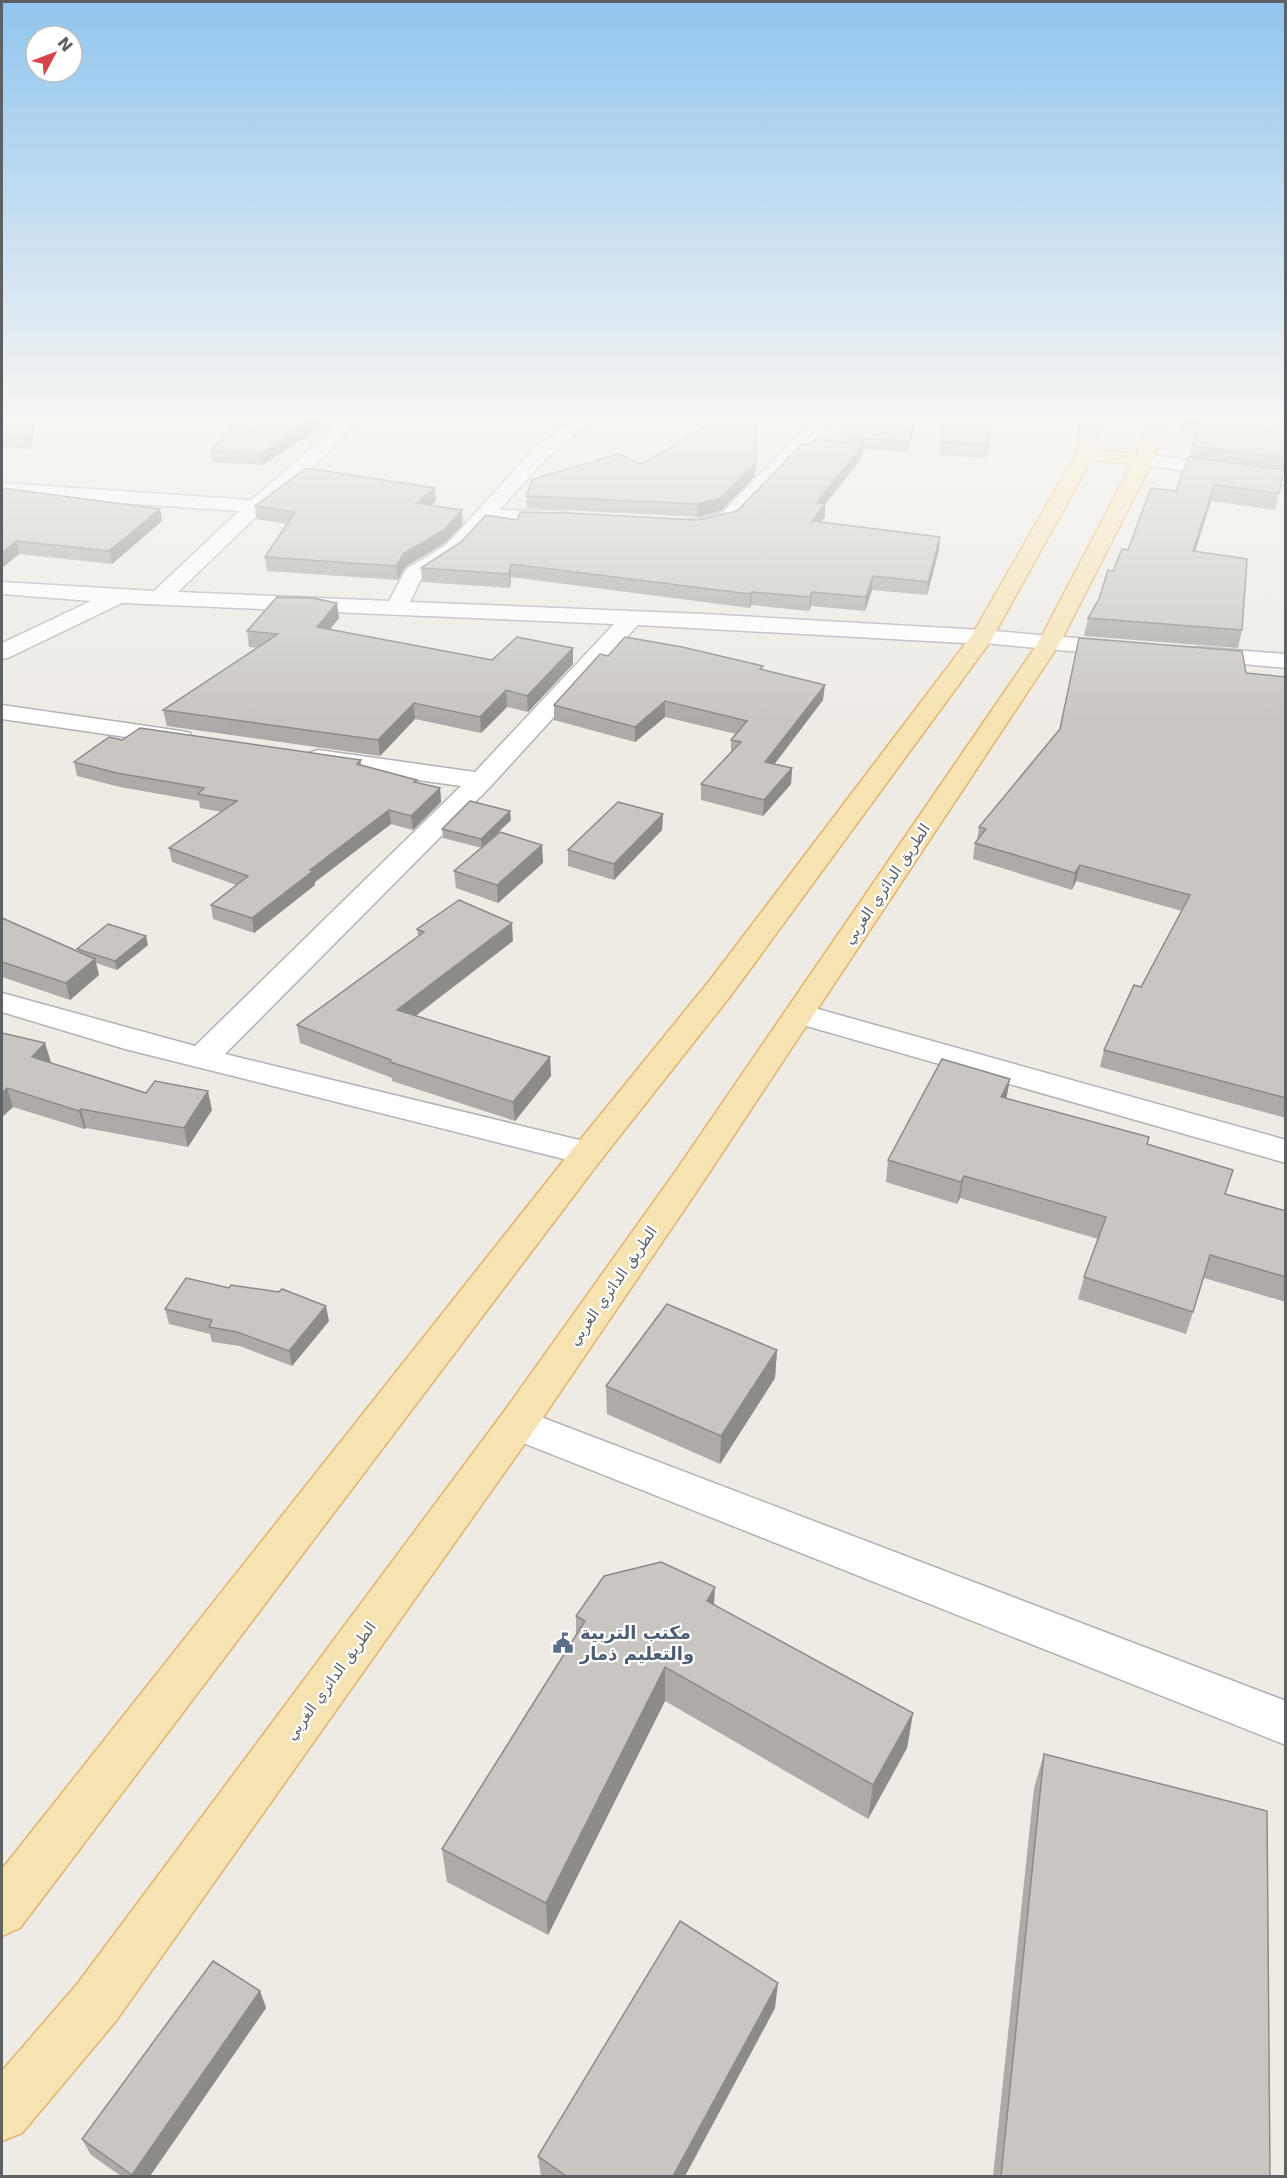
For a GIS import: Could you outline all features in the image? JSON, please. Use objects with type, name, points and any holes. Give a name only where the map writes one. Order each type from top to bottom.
[{"type":"main road","points":[[2,1910],[588,1153],[721,987],[982,637],[1049,518]]},
{"type":"main road","name":"الطريق الدائري الغربي","points":[[2,2113],[97,2002],[517,1424],[800,1014],[1049,643],[1114,518]]},
{"type":"street","points":[[160,597],[244,518]]},
{"type":"street","points":[[396,608],[413,573],[453,549],[481,518]]},
{"type":"street","points":[[562,518],[579,518]]},
{"type":"street","points":[[674,524],[697,525],[729,518]]},
{"type":"street","points":[[2,588],[120,596],[632,618],[982,637],[1143,650]]},
{"type":"street","points":[[2,652],[120,596]]},
{"type":"street","points":[[202,1058],[481,781],[632,618]]},
{"type":"street","points":[[1179,653],[1286,661]]},
{"type":"street","points":[[2,712],[200,741]]},
{"type":"street","points":[[294,754],[481,781]]},
{"type":"street","points":[[2,1002],[136,1042],[588,1153]]},
{"type":"street","points":[[800,1014],[1286,1152]]},
{"type":"street","points":[[517,1424],[1286,1723]]},
{"type":"building","points":[[2,518],[150,518],[109,551],[16,541],[2,553]]},
{"type":"building","points":[[291,518],[455,518],[444,530],[404,553],[396,566],[265,557]]},
{"type":"building","points":[[484,518],[517,520],[518,518],[654,518],[697,520],[707,518],[815,518],[812,521],[940,537],[928,582],[873,576],[866,597],[812,592],[810,597],[752,592],[750,594],[511,564],[509,574],[421,568],[461,542]]},
{"type":"building","points":[[1140,518],[1204,518],[1193,551],[1247,559],[1242,630],[1088,618],[1099,599],[1108,570],[1113,571],[1122,549],[1128,550]]},
{"type":"building","points":[[277,597],[313,598],[337,603],[317,627],[492,660],[517,637],[573,648],[527,696],[506,690],[480,717],[414,703],[378,740],[163,710],[278,634],[247,631]]},
{"type":"building","points":[[625,637],[682,647],[763,666],[760,669],[825,685],[765,762],[792,768],[764,800],[701,784],[741,742],[731,740],[747,721],[665,701],[635,727],[554,705],[600,654],[608,656]]},
{"type":"building","points":[[1079,638],[1242,651],[1246,673],[1286,677],[1286,1098],[1104,1050],[1134,985],[1141,987],[1190,895],[1080,865],[1075,873],[975,843],[986,829],[979,827],[1060,729]]},
{"type":"building","points":[[140,728],[361,760],[357,764],[440,788],[411,816],[389,810],[252,918],[211,905],[248,876],[169,848],[237,801],[198,794],[204,788],[117,773],[74,762],[109,737],[122,740]]},
{"type":"building","points":[[470,801],[510,811],[481,839],[442,829]]},
{"type":"building","points":[[618,802],[663,814],[614,864],[568,850]]},
{"type":"building","points":[[500,832],[542,845],[497,885],[454,871]]},
{"type":"building","points":[[459,900],[512,923],[397,1010],[550,1057],[513,1102],[390,1062],[391,1060],[297,1025],[424,932],[417,929]]},
{"type":"building","points":[[2,918],[95,959],[66,983],[2,962]]},
{"type":"building","points":[[108,924],[146,936],[115,961],[77,949]]},
{"type":"building","points":[[2,1033],[45,1043],[32,1057],[146,1093],[155,1081],[208,1091],[184,1128],[81,1109],[79,1111],[7,1088],[2,1093]]},
{"type":"building","points":[[942,1059],[1010,1079],[1001,1097],[1149,1137],[1147,1144],[1233,1170],[1225,1194],[1286,1211],[1286,1277],[1210,1255],[1193,1312],[1084,1277],[1106,1217],[964,1176],[961,1182],[888,1160]]},
{"type":"building","points":[[186,1278],[229,1288],[231,1285],[279,1292],[282,1289],[326,1306],[289,1351],[237,1332],[209,1327],[212,1320],[165,1309]]},
{"type":"building","points":[[667,1304],[777,1350],[721,1436],[606,1386]]},
{"type":"building","points":[[661,1562],[715,1587],[707,1601],[913,1713],[873,1785],[665,1667],[546,1903],[442,1849],[585,1621],[576,1616],[604,1576]]},
{"type":"building","points":[[1044,1754],[1267,1811],[1270,2176],[1001,2176]]},
{"type":"building","points":[[680,1921],[778,1983],[673,2176],[566,2176],[538,2156]]},
{"type":"building","points":[[213,1961],[260,1991],[132,2175],[82,2139]]},
{"type":"place","name":"مكتب التربية والتعليم ذمار","points":[[563,1643]]}]
